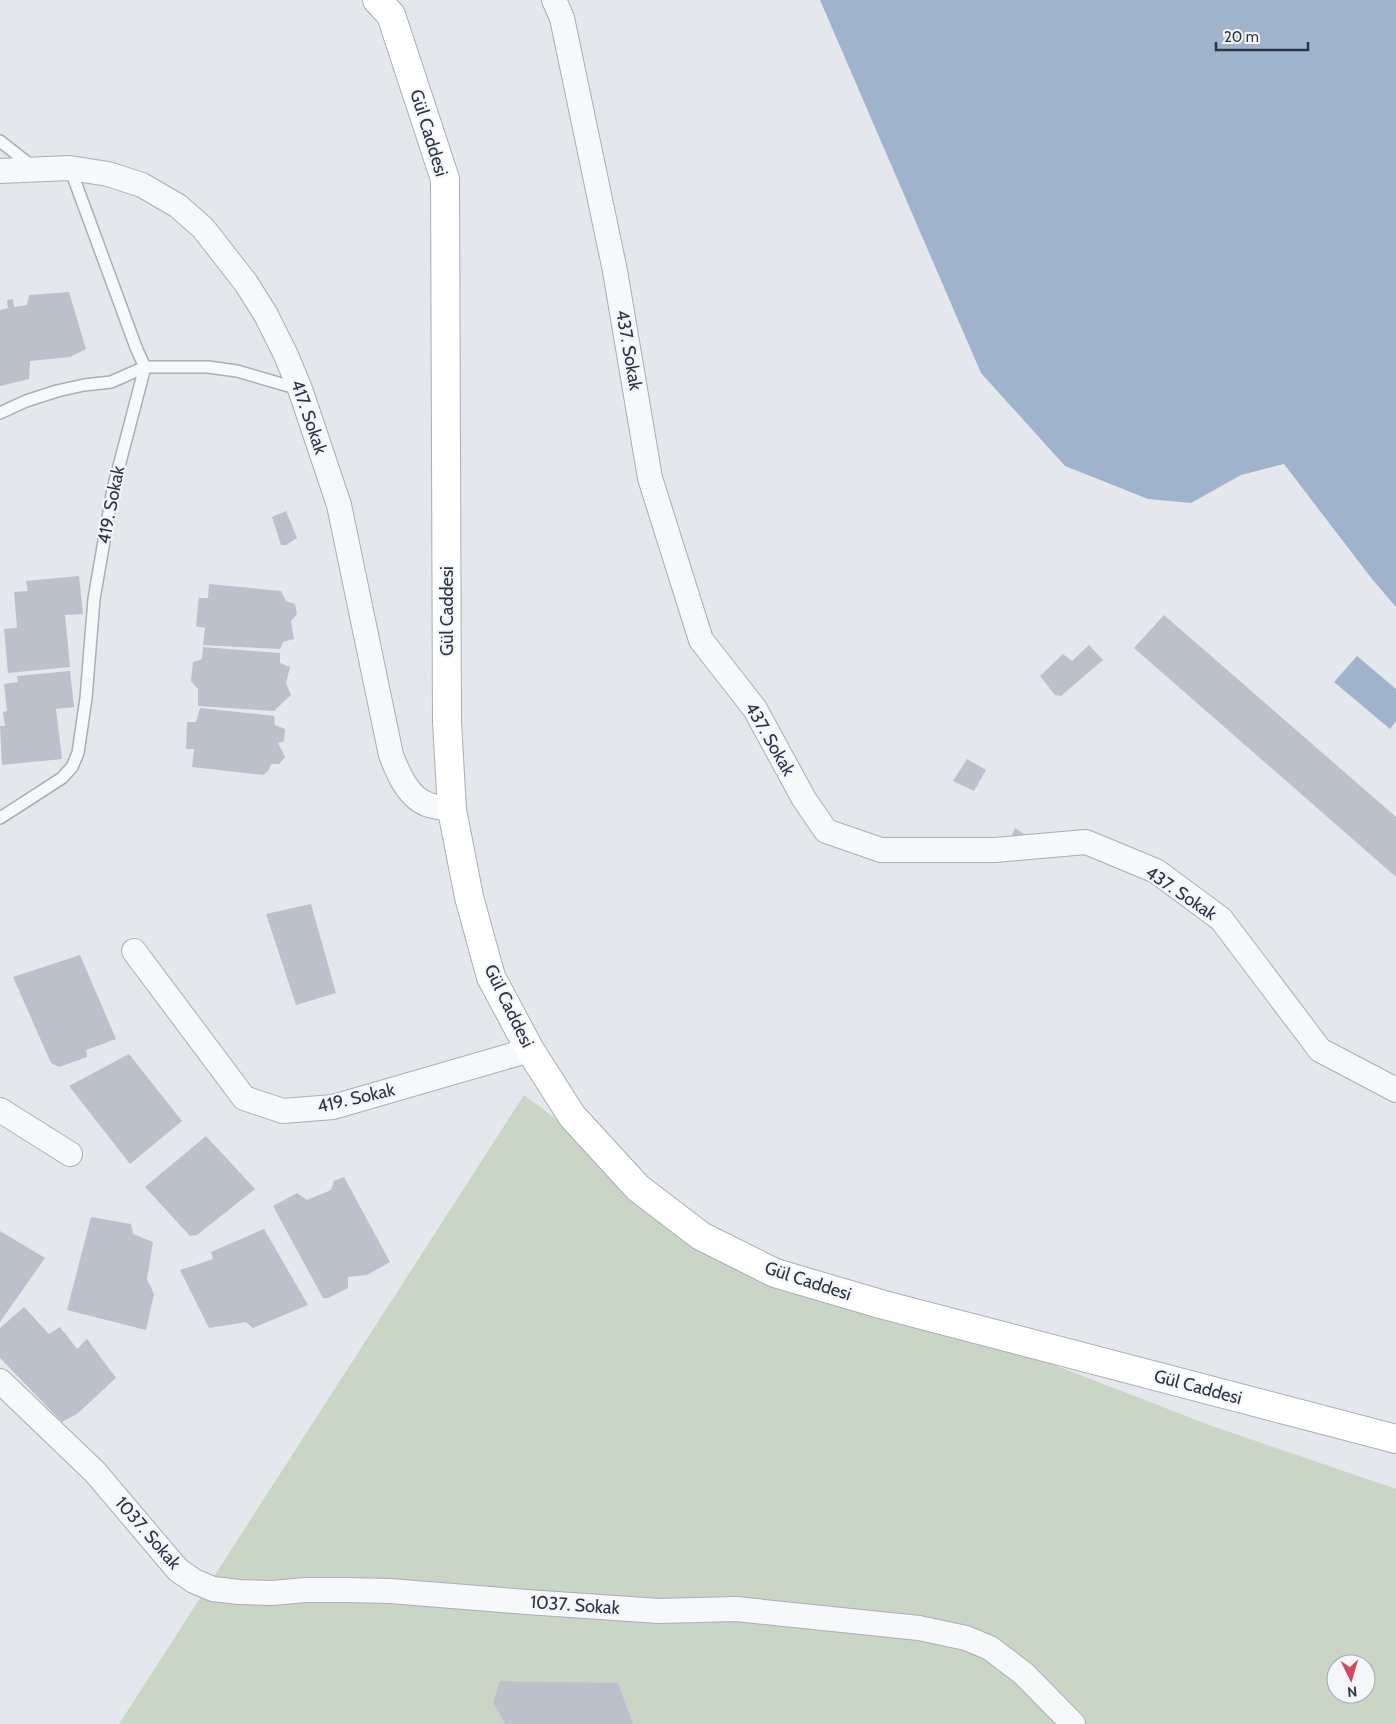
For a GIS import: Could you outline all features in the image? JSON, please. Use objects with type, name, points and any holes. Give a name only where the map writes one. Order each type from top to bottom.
[{"type":"main road","name":"Gül Caddesi","points":[[377,0],[391,16],[445,179],[447,712],[452,810],[469,897],[491,977],[530,1050],[572,1116],[638,1188],[701,1236],[775,1273],[884,1305],[1396,1439]]},
{"type":"street","name":"437. Sokak","points":[[554,0],[562,18],[615,271],[650,478],[701,640],[755,709],[804,799],[826,830],[881,850],[995,850],[1086,842],[1156,872],[1221,919],[1320,1050],[1396,1090]]},
{"type":"street","name":"417. Sokak","points":[[0,171],[70,168],[108,174],[142,185],[178,206],[203,228],[246,283],[266,314],[286,353],[339,505],[391,755],[396,769],[399,776],[414,794],[427,804],[452,810]]},
{"type":"street","name":"419. Sokak","points":[[134,951],[244,1098],[283,1111],[333,1107],[530,1050]]},
{"type":"street","points":[[0,1110],[70,1154]]},
{"type":"street","name":"1037. Sokak","points":[[0,1381],[95,1472],[178,1570],[194,1581],[214,1589],[272,1593],[306,1590],[390,1591],[659,1611],[736,1609],[919,1628],[966,1638],[990,1648],[1024,1674],[1073,1724]]},
{"type":"lane","points":[[0,140],[36,170]]},
{"type":"lane","points":[[70,168],[145,367]]},
{"type":"lane","points":[[0,413],[26,401],[57,391],[111,382],[145,367],[208,367],[237,370],[300,389]]},
{"type":"lane","name":"419. Sokak","points":[[0,818],[62,778],[72,767],[78,753],[86,698],[94,599],[112,489],[145,367]]},
{"type":"green space","points":[[524,1095],[703,1229],[1212,1426],[1396,1489],[1396,1724],[119,1724]]},
{"type":"water","points":[[820,0],[1396,0],[1396,607],[1372,579],[1284,464],[1241,475],[1191,503],[1148,499],[1065,466],[981,373]]},
{"type":"water","points":[[1357,656],[1396,689],[1396,721],[1390,729],[1334,682]]},
{"type":"building","points":[[69,292],[86,349],[70,357],[30,361],[29,379],[0,386],[0,310],[8,308],[7,300],[13,299],[14,307],[27,305],[29,295]]},
{"type":"building","points":[[286,511],[297,538],[286,545],[281,545],[272,517]]},
{"type":"building","points":[[79,576],[83,614],[65,615],[70,667],[8,673],[4,629],[17,628],[14,592],[28,591],[26,581]]},
{"type":"building","points":[[209,584],[281,591],[286,601],[295,604],[297,614],[291,621],[294,639],[283,642],[280,649],[203,645],[205,628],[196,626],[198,604],[199,598],[208,598]]},
{"type":"building","points":[[1164,615],[1396,817],[1396,877],[1134,648]]},
{"type":"building","points":[[1089,645],[1103,660],[1061,696],[1055,695],[1040,676],[1063,654],[1072,661]]},
{"type":"building","points":[[203,647],[280,653],[280,663],[290,667],[286,683],[291,695],[274,711],[198,706],[198,689],[191,681],[193,662],[202,659]]},
{"type":"building","points":[[70,671],[74,707],[56,709],[62,759],[2,765],[0,726],[5,726],[3,712],[7,711],[4,684],[18,682],[17,676]]},
{"type":"building","points":[[200,708],[274,716],[275,725],[285,729],[284,741],[278,743],[285,757],[279,764],[271,764],[269,770],[263,775],[192,767],[194,749],[186,749],[187,722],[196,722]]},
{"type":"building","points":[[967,759],[986,770],[974,791],[953,781]]},
{"type":"building","points":[[1015,828],[1027,836],[1010,840]]},
{"type":"building","points":[[311,904],[336,993],[296,1005],[266,914]]},
{"type":"building","points":[[80,955],[116,1039],[86,1050],[87,1057],[59,1067],[51,1063],[13,977]]},
{"type":"building","points":[[129,1054],[182,1121],[130,1164],[69,1086]]},
{"type":"building","points":[[206,1136],[255,1189],[197,1235],[190,1236],[145,1187]]},
{"type":"building","points":[[344,1177],[390,1262],[367,1275],[348,1277],[348,1288],[328,1298],[323,1298],[273,1206],[297,1193],[307,1200],[331,1190],[334,1181]]},
{"type":"building","points":[[91,1217],[131,1224],[133,1234],[153,1242],[147,1279],[154,1294],[146,1330],[67,1310]]},
{"type":"building","points":[[264,1229],[308,1305],[253,1328],[246,1322],[209,1328],[180,1270],[213,1259],[211,1252]]},
{"type":"building","points":[[0,1231],[45,1258],[0,1322]]},
{"type":"building","points":[[24,1307],[49,1334],[60,1327],[77,1349],[87,1339],[116,1378],[77,1414],[62,1422],[0,1358],[0,1328]]},
{"type":"building","points":[[500,1681],[618,1683],[633,1724],[505,1724],[493,1702]]}]
